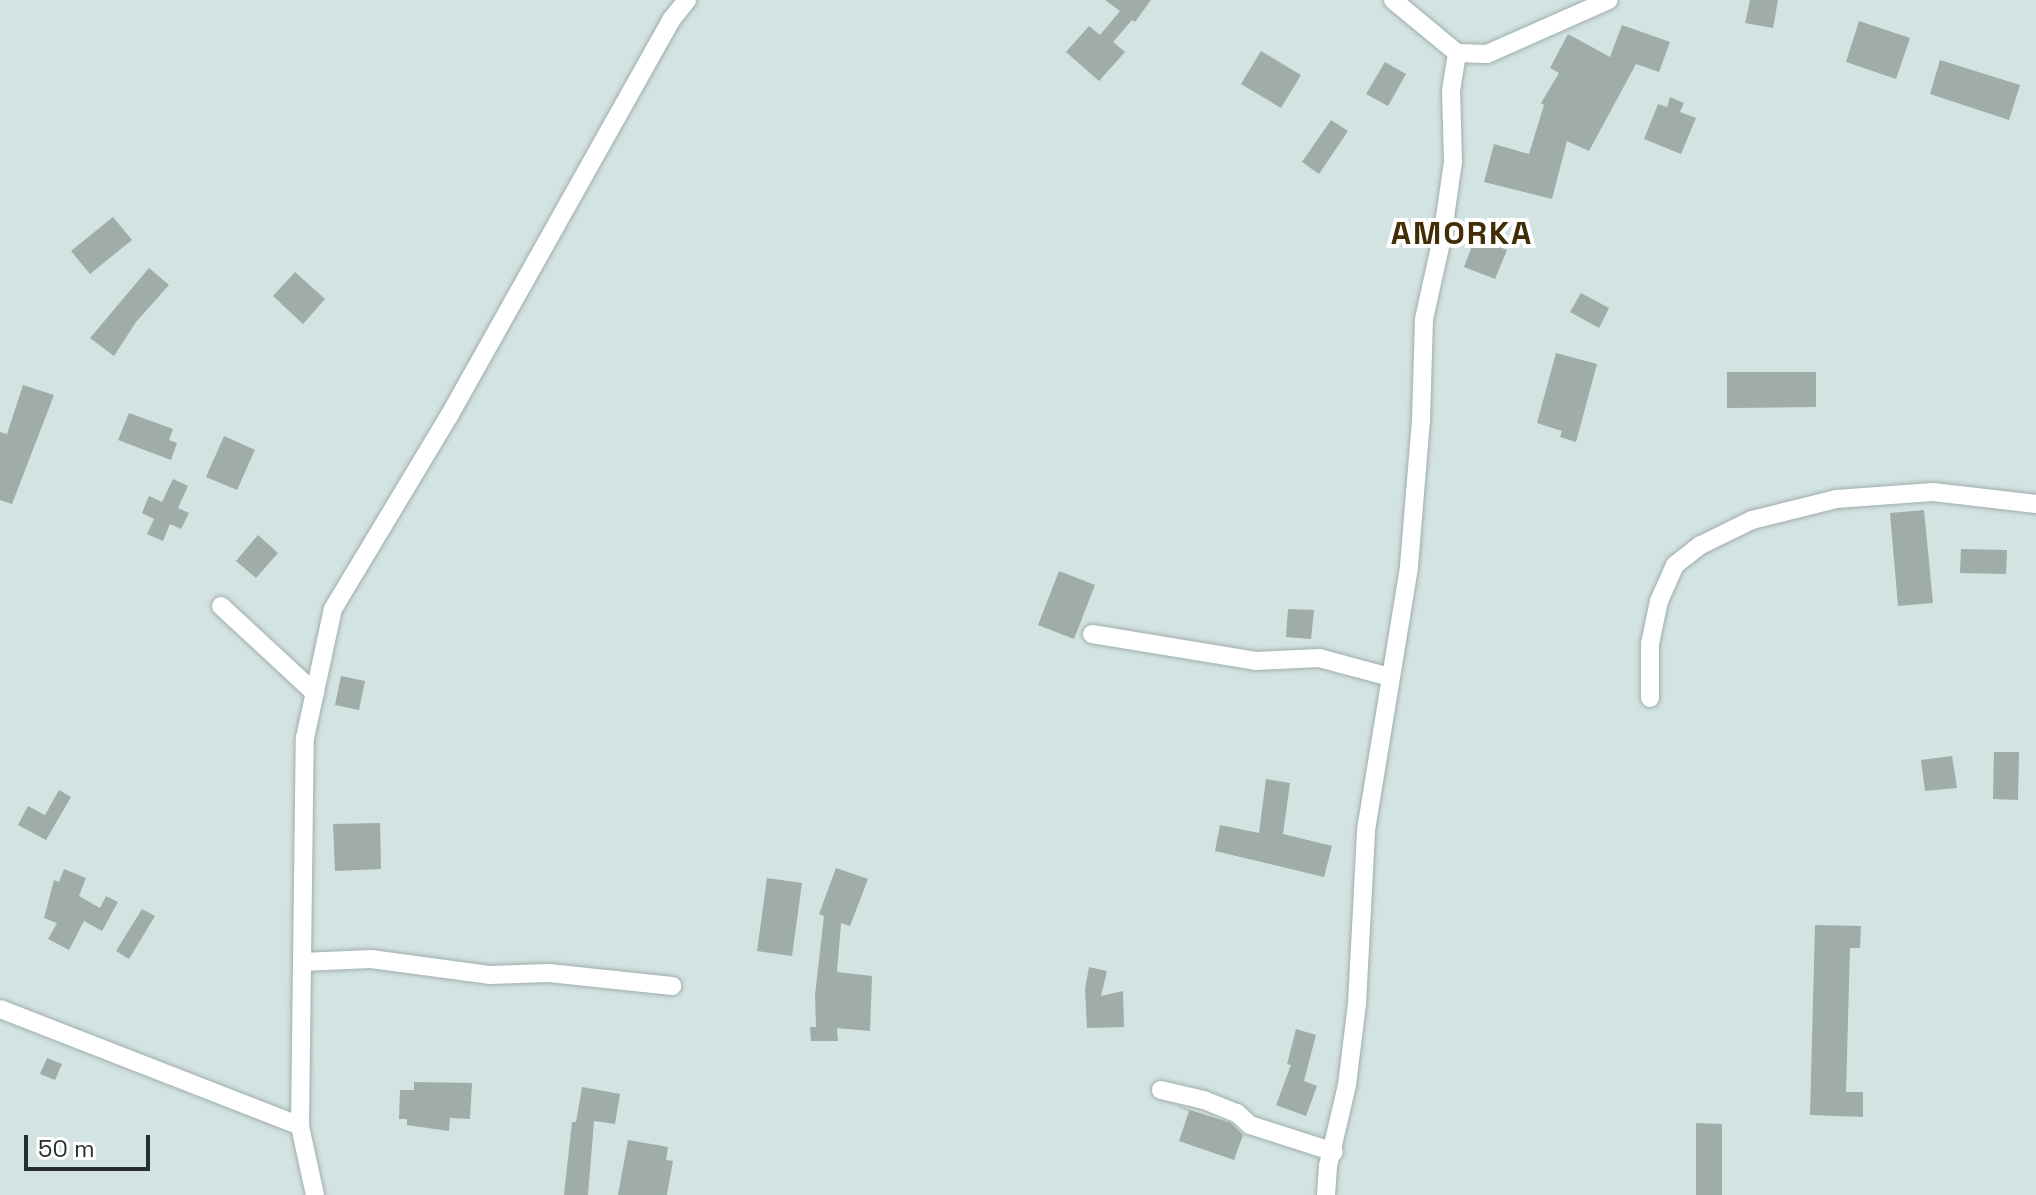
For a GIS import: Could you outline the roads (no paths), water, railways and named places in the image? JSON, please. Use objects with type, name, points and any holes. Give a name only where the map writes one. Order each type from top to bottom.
[{"type":"street","points":[[315,1195],[300,1126],[305,738],[333,609],[449,416],[671,20],[687,0]]},
{"type":"street","points":[[1393,0],[1457,53],[1487,54],[1609,0]]},
{"type":"street","points":[[1326,1195],[1347,1085],[1355,1018],[1366,830],[1409,566],[1421,420],[1424,319],[1442,238],[1453,162],[1451,91],[1457,53]]},
{"type":"street","points":[[1650,698],[1650,644],[1659,601],[1675,565],[1701,545],[1752,520],[1836,499],[1933,492],[2036,504]]},
{"type":"street","points":[[221,606],[315,693]]},
{"type":"street","points":[[1092,634],[1256,661],[1319,658],[1390,677]]},
{"type":"street","points":[[302,962],[371,959],[489,975],[549,973],[672,986]]},
{"type":"street","points":[[0,1009],[300,1126]]},
{"type":"street","points":[[1161,1090],[1204,1100],[1237,1113],[1250,1125],[1333,1152]]},
{"type":"district","name":"AMORKA","points":[[1462,233]]}]
